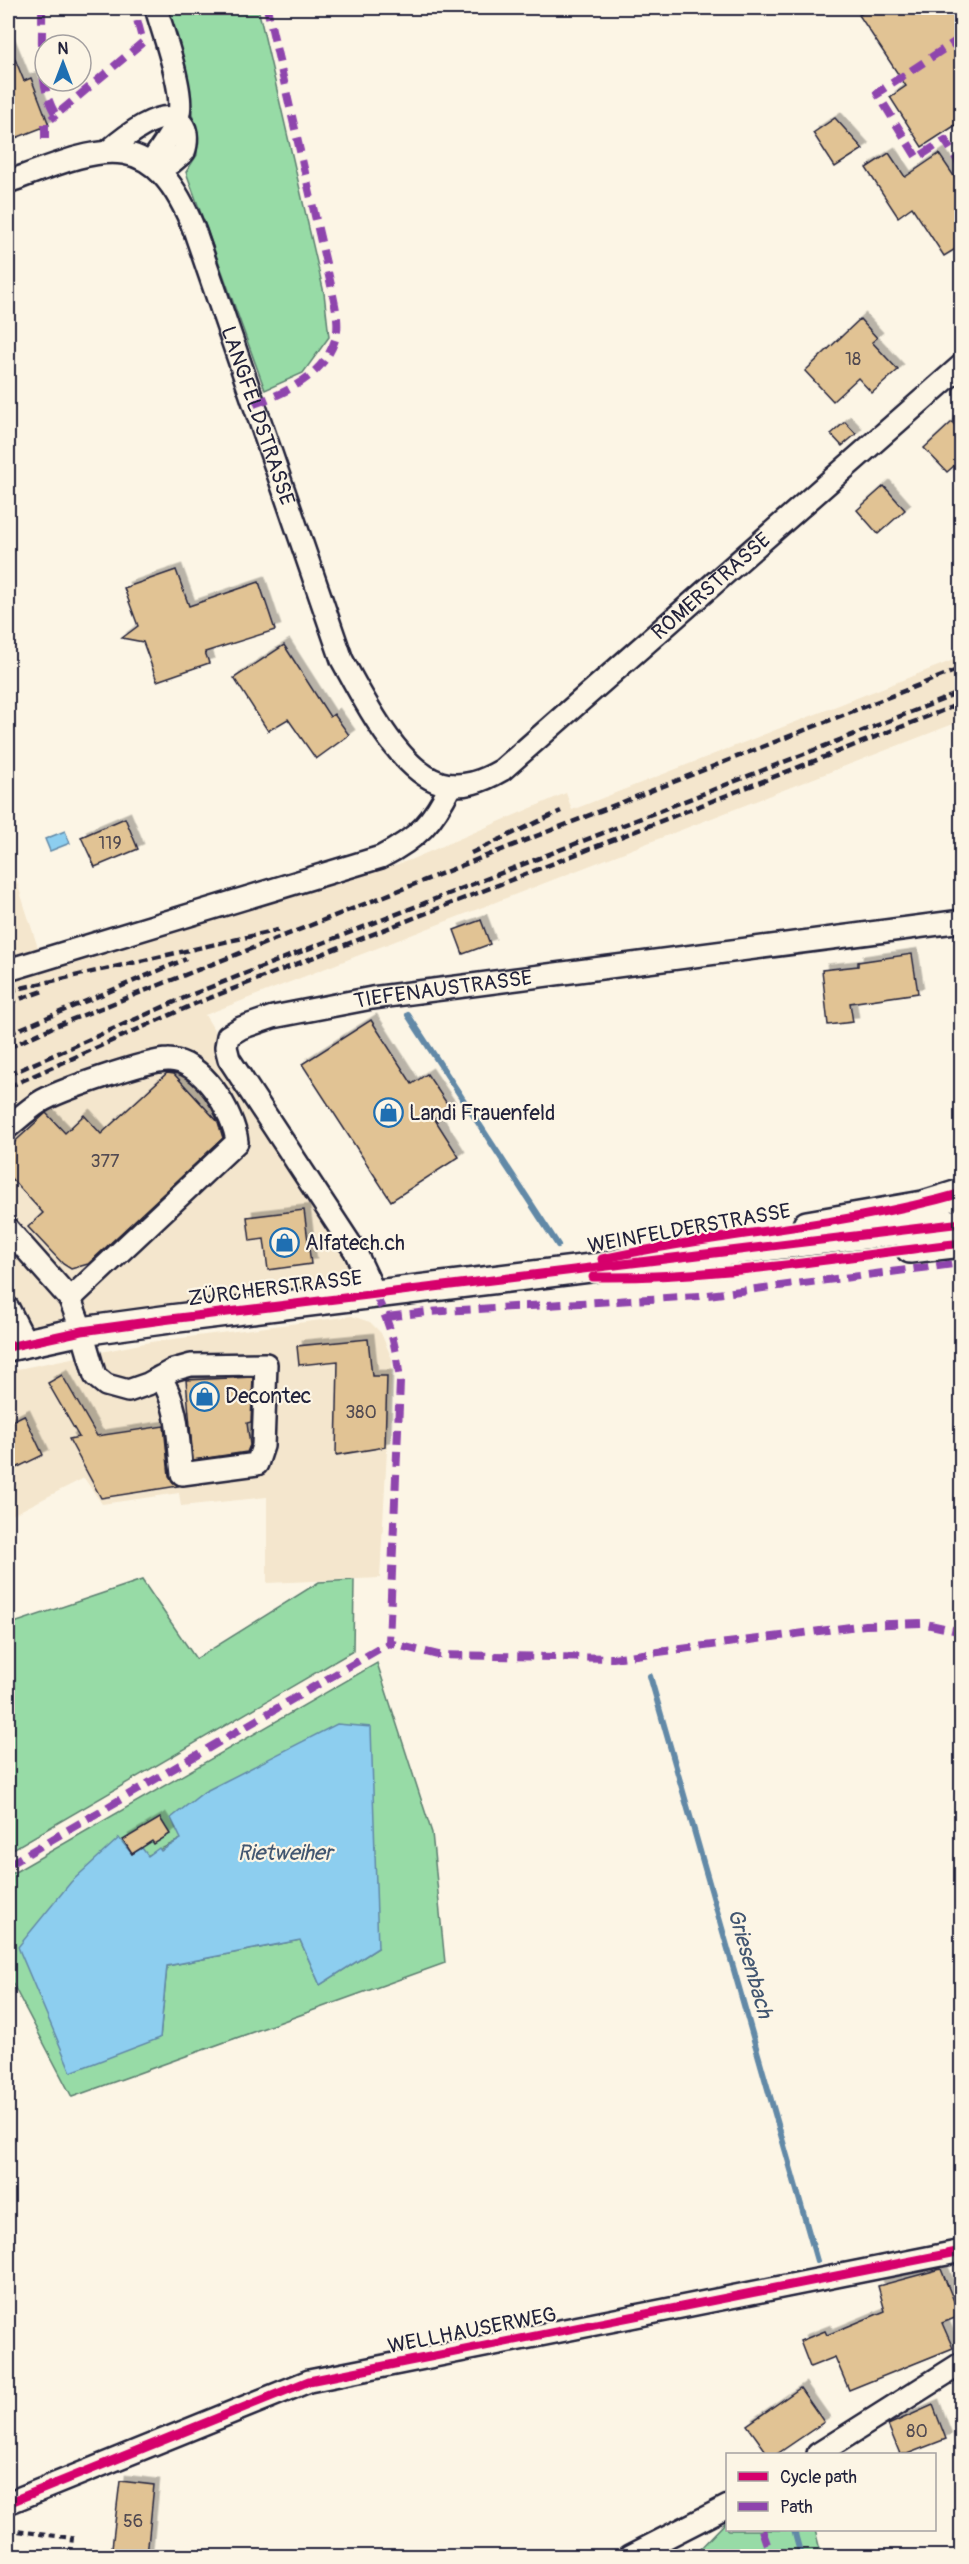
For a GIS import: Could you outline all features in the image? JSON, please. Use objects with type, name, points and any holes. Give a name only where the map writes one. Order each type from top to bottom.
[{"type":"main road","name":"WEINFELDERSTRASSE","points":[[548,1274],[627,1254],[923,1205],[962,1193]]},
{"type":"main road","points":[[548,1274],[962,1223]]},
{"type":"main road","name":"WEINFELDERSTRASSE","points":[[548,1274],[628,1278],[673,1276],[962,1243]]},
{"type":"main road","name":"ZÜRCHERSTRASSE","points":[[17,1345],[82,1331],[375,1293],[548,1274]]},
{"type":"street","points":[[151,163],[177,121],[180,111],[178,90],[156,8]]},
{"type":"street","points":[[107,152],[130,133],[153,120],[168,118],[177,121]]},
{"type":"street","name":"LANGFELDSTRASSE","points":[[8,182],[74,158],[107,152],[124,152],[151,163],[174,188],[189,217],[342,660],[365,701],[408,761],[429,777],[451,785]]},
{"type":"street","name":"RÖMERSTRASSE","points":[[451,785],[468,785],[502,770],[962,365]]},
{"type":"street","points":[[8,970],[381,857],[419,834],[440,808],[451,785]]},
{"type":"street","name":"TIEFENAUSTRASSE","points":[[375,1293],[356,1251],[229,1059],[226,1047],[228,1036],[241,1028],[273,1017],[372,998],[962,921]]},
{"type":"street","points":[[8,1127],[42,1101],[121,1072],[168,1060],[189,1065],[210,1084],[236,1129],[237,1142],[232,1148],[70,1299]]},
{"type":"street","points":[[8,1229],[70,1299],[95,1377],[106,1385],[128,1391],[173,1370],[191,1365],[266,1364],[263,1446],[257,1464],[182,1474],[173,1403],[160,1377]]},
{"type":"street","points":[[8,1308],[17,1345]]},
{"type":"street","name":"WELLHAUSERWEG","points":[[8,2503],[309,2381],[962,2251]]},
{"type":"street","points":[[820,2453],[962,2363]]},
{"type":"street","points":[[630,2556],[726,2507]]},
{"type":"path","points":[[8,2530],[72,2538],[70,2556]]},
{"type":"shaded area","points":[[961,657],[961,721],[205,1015],[375,1294],[8,1347],[8,855],[40,954],[334,885],[410,860],[566,793],[572,810]]},
{"type":"shaded area","points":[[352,1316],[370,1322],[381,1333],[392,1359],[380,1578],[267,1583],[267,1497],[181,1506],[179,1493],[102,1504],[84,1478],[8,1517],[8,1371],[150,1342]]},
{"type":"green space","points":[[169,8],[258,8],[324,293],[329,337],[303,373],[265,390],[186,172],[197,155],[196,132]]},
{"type":"green space","points":[[142,1580],[196,1659],[319,1582],[354,1580],[353,1651],[8,1852],[8,1625]]},
{"type":"green space","points":[[377,1663],[432,1833],[445,1963],[72,2097],[8,1975],[8,1876]],"holes":[[[119,1839],[132,1854],[147,1856],[181,1839],[378,1948],[320,1985],[300,1940],[167,1966],[160,2038]]]},
{"type":"green space","points":[[726,2522],[726,2531],[815,2531],[819,2546],[825,2556],[693,2556]]},
{"type":"water","points":[[65,831],[70,843],[50,851],[45,839]]},
{"type":"water","name":"Rietweiher","points":[[337,1724],[371,1727],[378,1948],[320,1985],[300,1940],[167,1966],[160,2038],[71,2072],[18,1947],[71,1882],[119,1838],[132,1854],[142,1848],[148,1856],[159,1848],[161,1851],[181,1839],[171,1818],[204,1792]]},
{"type":"building","points":[[870,8],[962,8],[962,121],[922,147],[890,97],[906,86],[859,15]]},
{"type":"building","points":[[8,42],[24,81],[31,78],[33,93],[37,93],[49,125],[8,141]]},
{"type":"building","points":[[835,118],[863,149],[835,167],[813,133]]},
{"type":"building","points":[[889,153],[905,177],[939,154],[962,188],[962,245],[944,256],[912,207],[898,217],[866,168]]},
{"type":"building","points":[[860,319],[877,338],[872,342],[898,370],[872,393],[858,378],[833,401],[805,371]]},
{"type":"building","points":[[845,422],[856,434],[842,446],[831,434]]},
{"type":"building","points":[[952,422],[962,433],[962,459],[947,472],[924,448]]},
{"type":"building","points":[[884,486],[905,510],[878,534],[857,510]]},
{"type":"building","points":[[176,570],[189,606],[259,582],[275,630],[205,652],[209,663],[157,681],[143,642],[122,638],[138,626],[124,588]]},
{"type":"building","points":[[284,645],[330,717],[334,714],[349,735],[316,759],[288,719],[268,731],[234,678]]},
{"type":"building","points":[[125,818],[138,849],[95,867],[81,837]]},
{"type":"building","points":[[481,920],[490,944],[463,954],[454,930]]},
{"type":"building","points":[[912,954],[918,993],[850,1003],[853,1022],[828,1025],[822,970],[858,966],[858,962]]},
{"type":"building","name":"Landi Frauenfeld","points":[[371,1020],[412,1084],[427,1074],[450,1108],[434,1118],[459,1157],[391,1201],[302,1064]]},
{"type":"building","points":[[167,1073],[174,1074],[218,1122],[223,1138],[88,1264],[71,1269],[63,1264],[28,1227],[43,1213],[8,1175],[8,1148],[46,1113],[65,1133],[84,1115],[101,1134]]},
{"type":"building","points":[[304,1210],[311,1264],[268,1270],[264,1239],[250,1241],[247,1217]]},
{"type":"building","points":[[368,1339],[372,1376],[387,1376],[385,1447],[336,1455],[338,1361],[299,1365],[297,1346]]},
{"type":"building","points":[[62,1375],[97,1436],[164,1426],[169,1476],[178,1486],[101,1498],[69,1439],[79,1437],[48,1383]]},
{"type":"building","points":[[253,1377],[251,1422],[247,1423],[250,1445],[247,1452],[193,1460],[186,1380]]},
{"type":"building","points":[[24,1415],[43,1455],[14,1469],[8,1456],[8,1423]]},
{"type":"building","points":[[160,1818],[170,1834],[154,1844],[152,1841],[132,1854],[123,1840]]},
{"type":"building","points":[[941,2269],[960,2316],[942,2323],[953,2348],[849,2390],[835,2357],[810,2367],[800,2341],[825,2331],[827,2335],[885,2311],[878,2286]]},
{"type":"building","points":[[800,2388],[824,2422],[778,2453],[767,2453],[747,2425]]},
{"type":"building","points":[[933,2405],[946,2439],[910,2453],[900,2453],[888,2425]]},
{"type":"building","points":[[120,2481],[154,2485],[147,2556],[111,2556]]},
{"type":"waterway","name":"Griesenbach","points":[[408,1015],[558,1245]]},
{"type":"waterway","name":"Griesenbach","points":[[650,1676],[817,2261]]},
{"type":"waterway","name":"Griesenbach","points":[[794,2531],[801,2556]]},
{"type":"railway","points":[[8,1048],[53,1027],[962,668]]},
{"type":"railway","points":[[8,1075],[193,994],[962,692]]},
{"type":"railway","points":[[8,1087],[197,1003],[962,703]]},
{"type":"railway","points":[[471,853],[561,811]]},
{"type":"railway","points":[[8,991],[278,930]]},
{"type":"railway","points":[[8,1034],[186,959]]},
{"type":"railway","points":[[8,1003],[46,990]]},
{"type":"marked path","points":[[42,8],[43,77],[56,115],[143,42],[134,8]]},
{"type":"marked path","points":[[254,404],[291,388],[313,373],[330,352],[337,334],[331,285],[267,8]]},
{"type":"marked path","points":[[962,37],[877,93],[917,158],[945,140],[962,168]]},
{"type":"marked path","points":[[45,139],[45,124],[56,115]]},
{"type":"marked path","points":[[387,1317],[427,1312],[700,1296],[962,1263]]},
{"type":"marked path","points":[[375,1294],[392,1336],[400,1382],[389,1643],[438,1655],[613,1658],[865,1625],[922,1623],[962,1632]]},
{"type":"marked path","points":[[8,1865],[389,1643]]},
{"type":"marked path","points":[[762,2531],[771,2556]]},
{"type":"cycle path","points":[[602,1259],[692,1242],[873,1214],[962,1193]]},
{"type":"cycle path","points":[[8,1347],[82,1331],[170,1319],[962,1223]]},
{"type":"cycle path","points":[[593,1277],[639,1277],[731,1271],[962,1243]]},
{"type":"cycle path","points":[[8,2503],[309,2381],[962,2251]]},
{"type":"place","name":"Landi Frauenfeld","points":[[388,1113]]},
{"type":"place","name":"Alfatech.ch","points":[[284,1243]]},
{"type":"place","name":"Decontec","points":[[204,1396]]}]
